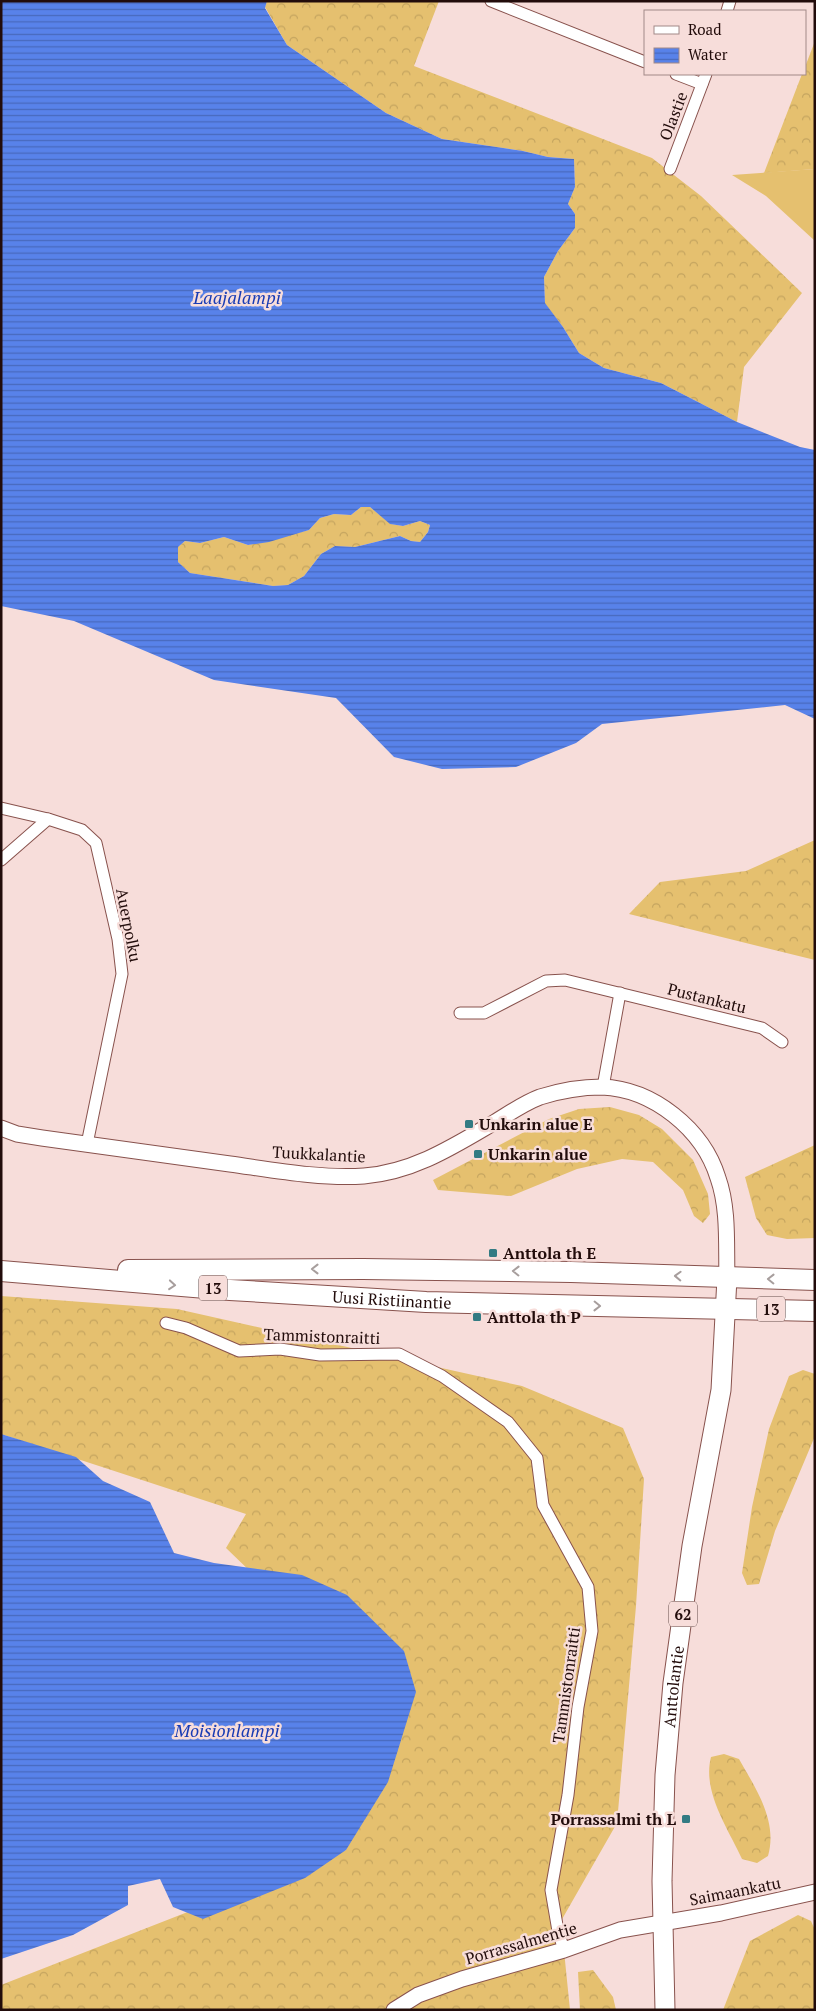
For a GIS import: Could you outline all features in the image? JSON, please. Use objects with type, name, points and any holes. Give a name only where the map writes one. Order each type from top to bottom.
[{"type":"highway","name":"Uusi Ristiinantie","points":[[1,1271],[354,1269],[571,1272],[815,1280]]},
{"type":"highway","name":"Uusi Ristiinantie","points":[[1,1271],[230,1290],[426,1302],[815,1311]]},
{"type":"main road","name":"62","points":[[726,1308],[727,1278]]},
{"type":"main road","name":"Anttolantie","points":[[665,2010],[663,1923],[665,1775],[673,1683],[692,1546],[720,1390],[726,1308]]},
{"type":"street","points":[[491,1],[644,62]]},
{"type":"street","points":[[682,75],[704,79]]},
{"type":"street","name":"Olastie","points":[[670,169],[704,79]]},
{"type":"street","name":"Auerpolku","points":[[1,808],[48,819],[82,830],[96,843],[118,939],[122,974],[87,1144]]},
{"type":"street","points":[[1,860],[48,819]]},
{"type":"street","name":"Pustankatu","points":[[460,1013],[484,1013],[546,981],[565,980],[762,1028],[782,1042]]},
{"type":"street","points":[[603,1087],[620,993]]},
{"type":"street","name":"Tuukkalantie","points":[[1,1128],[17,1134],[296,1174],[363,1176],[390,1172],[423,1162],[452,1148],[526,1103],[540,1097],[578,1089],[603,1087],[655,1101],[686,1125],[699,1141],[711,1161],[718,1178],[723,1199],[727,1278]]},
{"type":"street","name":"Tammistonraitti","points":[[166,1323],[186,1328],[239,1351],[280,1349],[320,1355],[399,1354],[442,1376],[508,1422],[537,1458],[543,1505],[588,1587],[592,1631],[578,1707],[568,1795],[551,1890],[558,1930],[564,1950]]},
{"type":"street","name":"Saimaankatu","points":[[663,1923],[721,1913],[815,1892]]},
{"type":"street","name":"Porrassalmentie","points":[[394,2010],[418,1996],[462,1979],[564,1950],[620,1930],[663,1923]]},
{"type":"green space","points":[[267,1],[439,1],[414,66],[652,158],[701,196],[802,293],[744,367],[737,422],[661,383],[604,368],[579,353],[563,327],[545,304],[544,277],[558,251],[575,228],[575,214],[568,204],[575,187],[574,159],[548,157],[523,151],[442,139],[386,113],[287,45],[265,7]]},
{"type":"green space","points":[[815,41],[815,169],[764,173],[802,75],[806,75],[806,64]]},
{"type":"green space","points":[[815,169],[815,241],[766,196],[732,175]]},
{"type":"green space","points":[[361,507],[370,507],[391,524],[403,526],[420,521],[430,525],[428,532],[420,542],[411,541],[400,536],[355,547],[335,546],[321,554],[304,576],[288,585],[273,586],[190,573],[178,562],[178,547],[185,541],[200,543],[224,537],[248,545],[309,530],[320,518],[334,514],[351,515]]},
{"type":"green space","points":[[815,840],[815,960],[629,914],[660,882],[746,871]]},
{"type":"green space","points":[[610,1107],[639,1115],[662,1129],[693,1160],[708,1194],[710,1214],[703,1223],[694,1216],[683,1190],[653,1162],[622,1159],[577,1169],[511,1196],[438,1190],[433,1180],[549,1119],[579,1109]]},
{"type":"green space","points":[[815,1145],[815,1238],[787,1239],[767,1235],[756,1218],[745,1177]]},
{"type":"green space","points":[[1,1296],[177,1309],[522,1386],[623,1428],[644,1479],[636,1606],[617,1823],[561,1921],[570,2010],[1,2010],[1,1985],[346,1850],[255,1576],[226,1548],[246,1514],[1,1434]]},
{"type":"green space","points":[[803,1370],[815,1374],[815,1436],[775,1531],[759,1584],[747,1585],[742,1573],[752,1507],[769,1429],[789,1376]]},
{"type":"green space","points":[[724,1754],[739,1759],[764,1806],[768,1818],[770,1843],[768,1856],[757,1863],[742,1859],[713,1796],[709,1770],[711,1757]]},
{"type":"green space","points":[[798,1915],[811,1921],[815,1930],[815,2010],[723,2010],[750,1941]]},
{"type":"green space","points":[[593,1970],[613,1997],[616,2010],[580,2010],[578,1972]]},
{"type":"water","name":"Laajalampi","points":[[1,1],[267,1],[265,8],[287,45],[386,113],[442,139],[523,151],[548,157],[574,159],[575,187],[568,204],[575,214],[575,228],[558,251],[544,277],[545,303],[579,353],[604,368],[661,383],[737,422],[800,447],[815,450],[815,719],[785,705],[602,724],[576,743],[516,767],[442,769],[394,757],[336,698],[214,680],[74,621],[1,606]],"holes":[[[361,507],[370,507],[390,524],[403,526],[420,521],[430,525],[428,532],[420,542],[411,541],[400,536],[355,547],[335,546],[321,554],[304,576],[288,585],[273,586],[190,573],[178,562],[178,547],[185,541],[200,543],[224,537],[248,545],[269,542],[309,530],[320,518],[334,514],[351,515]]]},
{"type":"water","name":"Moisionlampi","points":[[1,1434],[76,1457],[103,1481],[150,1502],[174,1553],[214,1563],[302,1575],[347,1595],[404,1651],[416,1692],[388,1782],[346,1850],[305,1878],[203,1919],[173,1907],[160,1879],[128,1886],[128,1905],[73,1935],[1,1959]]},
{"type":"place","name":"Unkarin alue E","points":[[469,1124]]},
{"type":"place","name":"Unkarin alue","points":[[478,1154]]},
{"type":"place","name":"Anttola th E","points":[[493,1253]]},
{"type":"place","name":"Anttola th P","points":[[477,1317]]},
{"type":"place","name":"Porrassalmi th L","points":[[686,1819]]}]
